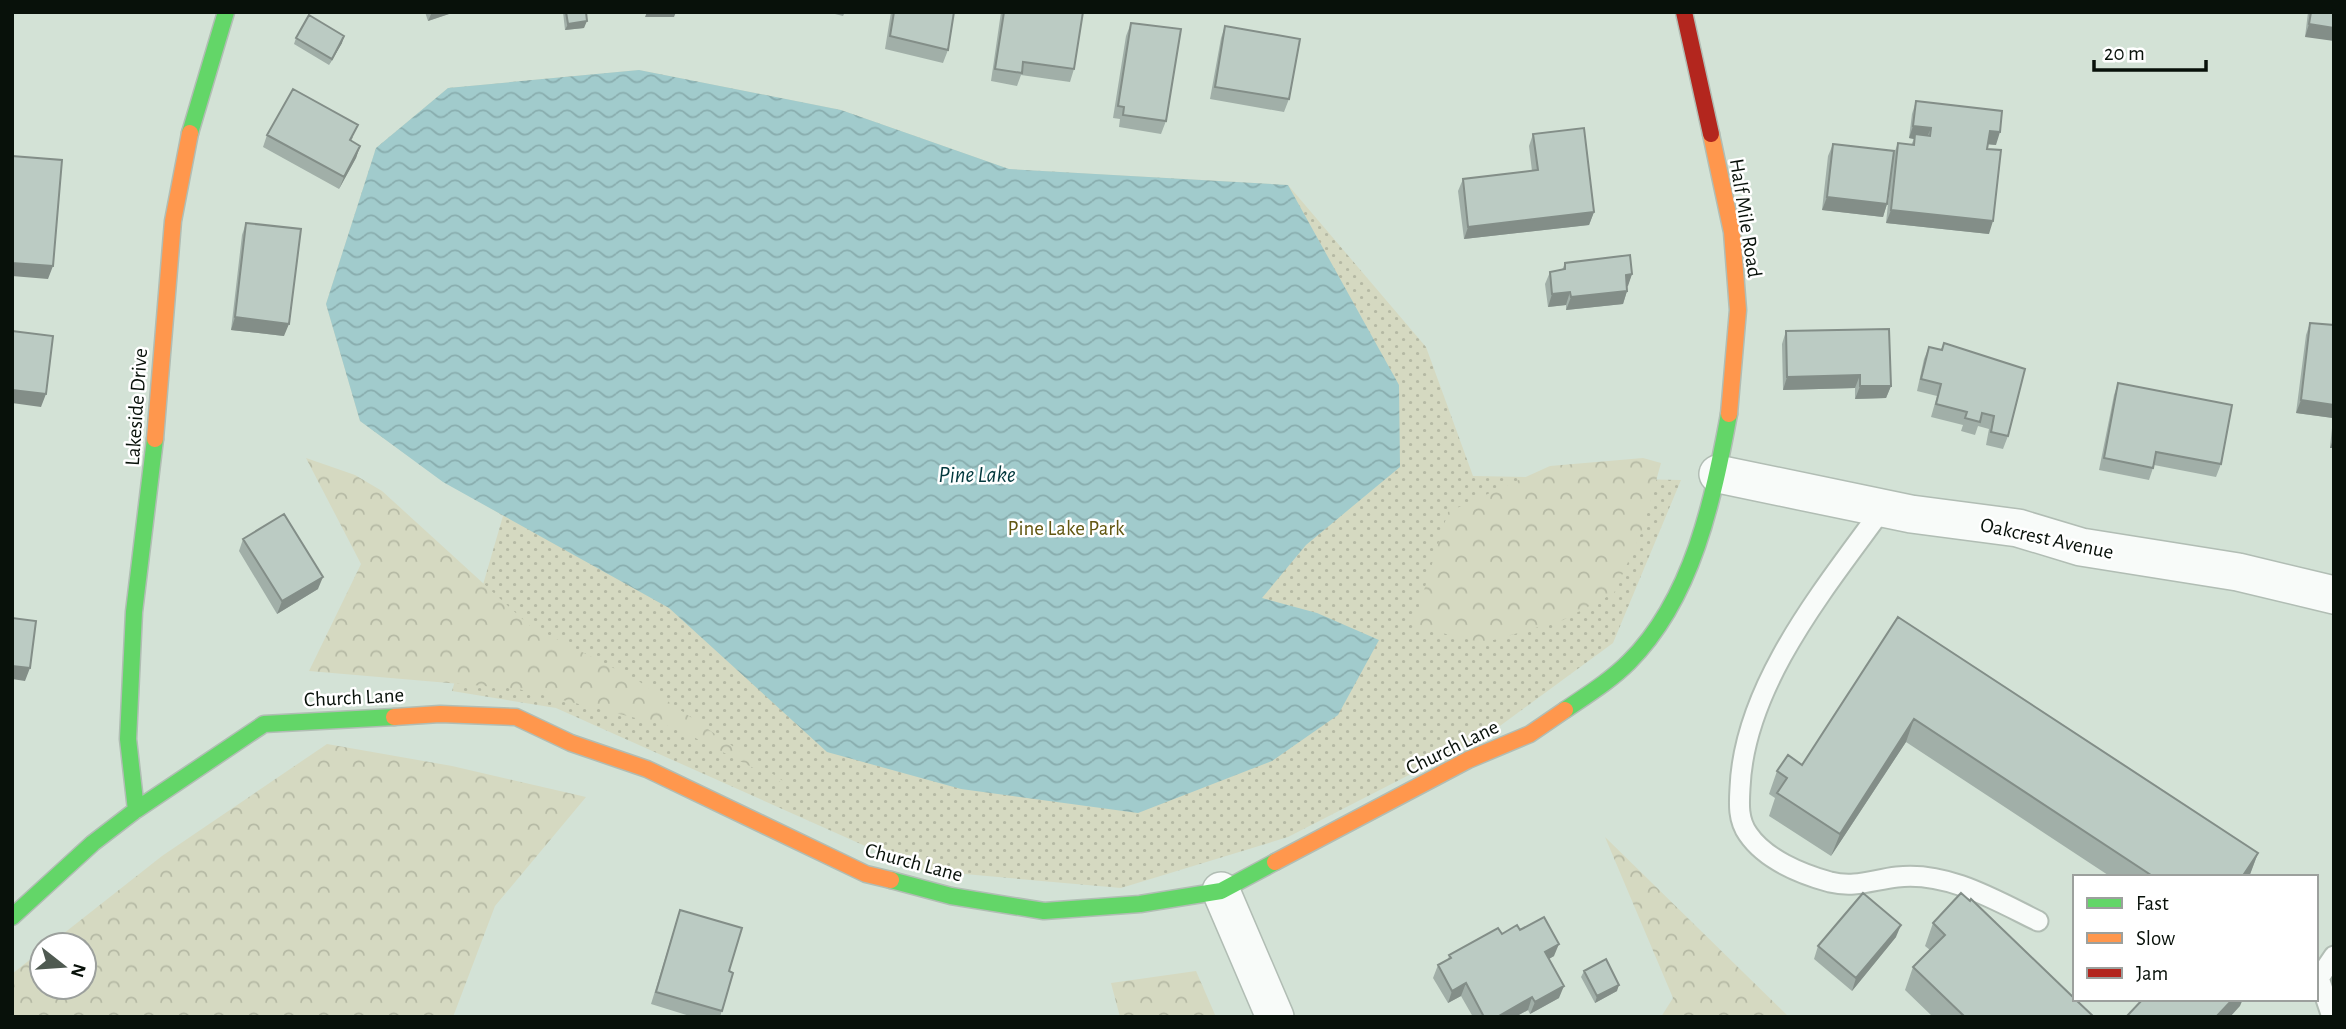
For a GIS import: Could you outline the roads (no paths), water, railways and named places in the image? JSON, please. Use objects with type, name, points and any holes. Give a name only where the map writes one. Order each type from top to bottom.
[{"type":"street","name":"Lakeside Drive","points":[[136,810],[128,739],[134,612],[151,488],[173,221],[195,110],[226,12]]},
{"type":"street","name":"Half Mile Road","points":[[1684,12],[1732,232],[1738,310],[1730,410],[1718,474]]},
{"type":"street","name":"Church Lane","points":[[12,917],[93,843],[136,810],[264,724],[440,713],[516,717],[572,743],[647,769],[866,874],[951,896],[1044,911],[1140,904],[1221,891],[1468,760],[1530,733],[1605,683],[1630,661],[1671,609],[1698,543],[1718,474]]},
{"type":"street","name":"Oakcrest Avenue","points":[[1718,474],[1883,508],[2018,528],[2081,547],[2238,572],[2334,594]]},
{"type":"street","points":[[1221,891],[1275,1017]]},
{"type":"lane","points":[[1883,508],[1808,610],[1766,691],[1750,729],[1744,755],[1739,814],[1748,834],[1774,858],[1826,881],[1850,886],[1898,877],[1929,880],[1971,888],[2038,921]]},
{"type":"lane","points":[[2332,1017],[2319,978],[2334,956]]},
{"type":"water","name":"Pine Lake","points":[[639,70],[841,110],[1009,169],[1288,185],[1399,385],[1400,467],[1306,545],[1262,598],[1317,613],[1379,640],[1338,715],[1272,761],[1138,813],[961,789],[827,752],[669,608],[443,482],[360,421],[326,304],[376,148],[448,88]]},
{"type":"park label","name":"Pine Lake Park","points":[[1066,528]]}]
